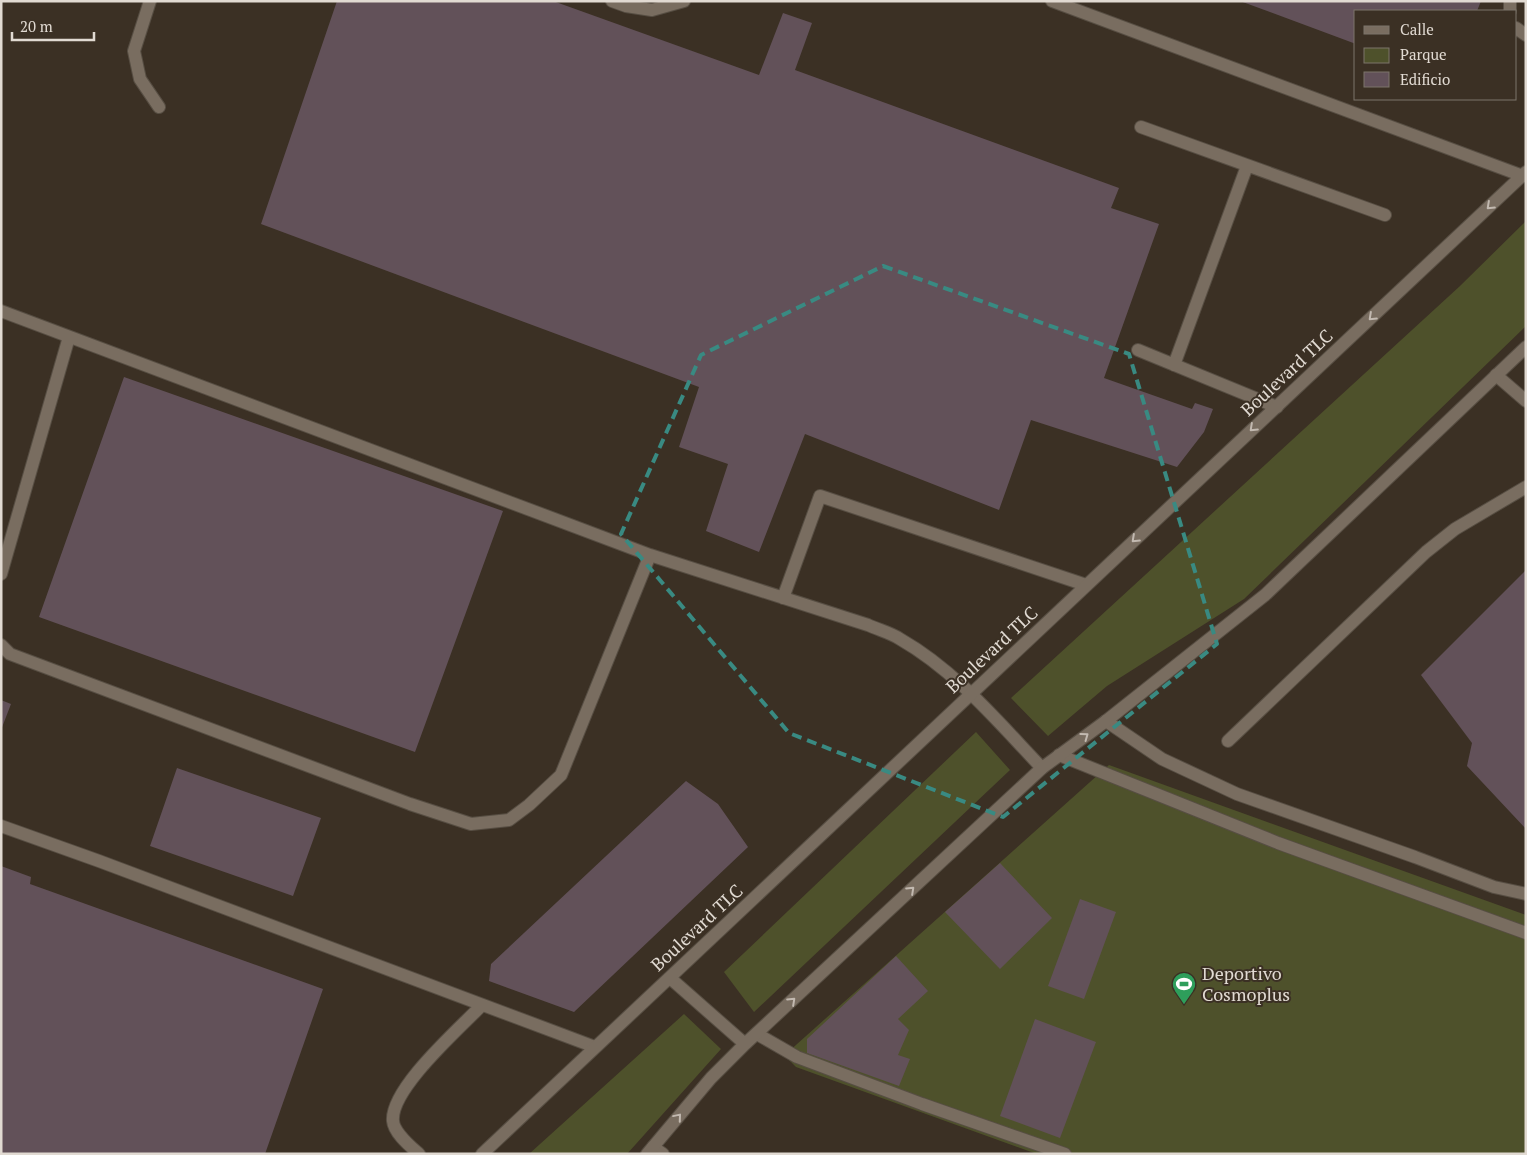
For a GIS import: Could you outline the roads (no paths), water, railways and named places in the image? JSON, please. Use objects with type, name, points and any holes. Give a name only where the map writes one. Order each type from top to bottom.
[{"type":"street","points":[[150,1],[134,51],[140,79],[159,106]]},
{"type":"street","points":[[612,1],[626,6],[652,10],[684,1]]},
{"type":"street","points":[[1052,1],[1524,174]]},
{"type":"street","points":[[1141,127],[1385,215]]},
{"type":"street","points":[[1174,365],[1247,166]]},
{"type":"street","name":"Boulevard TLC","points":[[482,1154],[1524,174]]},
{"type":"street","points":[[1,311],[650,555],[898,637],[925,654],[970,694],[1042,768]]},
{"type":"street","points":[[1,574],[69,337]]},
{"type":"street","points":[[654,1151],[711,1078],[745,1044],[1042,768],[1106,721],[1265,595],[1526,346]]},
{"type":"street","points":[[1138,350],[1276,407]]},
{"type":"street","points":[[1496,375],[1526,401]]},
{"type":"street","points":[[1228,741],[1426,552],[1455,530],[1526,487]]},
{"type":"street","points":[[783,598],[820,496],[1086,585]]},
{"type":"street","points":[[1,645],[10,654],[410,804],[471,824],[509,820],[529,805],[561,775],[650,555]]},
{"type":"street","points":[[1106,721],[1162,759],[1237,794],[1494,887],[1526,894]]},
{"type":"street","points":[[1059,755],[1278,843],[1526,933]]},
{"type":"street","points":[[1,826],[100,861],[595,1047]]},
{"type":"street","points":[[670,978],[745,1044]]},
{"type":"street","points":[[419,1154],[401,1136],[393,1123],[393,1113],[398,1100],[404,1088],[482,1005]]},
{"type":"street","points":[[757,1034],[798,1057],[922,1104],[1065,1154]]},
{"type":"place","name":"Deportivo Cosmoplus","points":[[1184,1005]]}]
